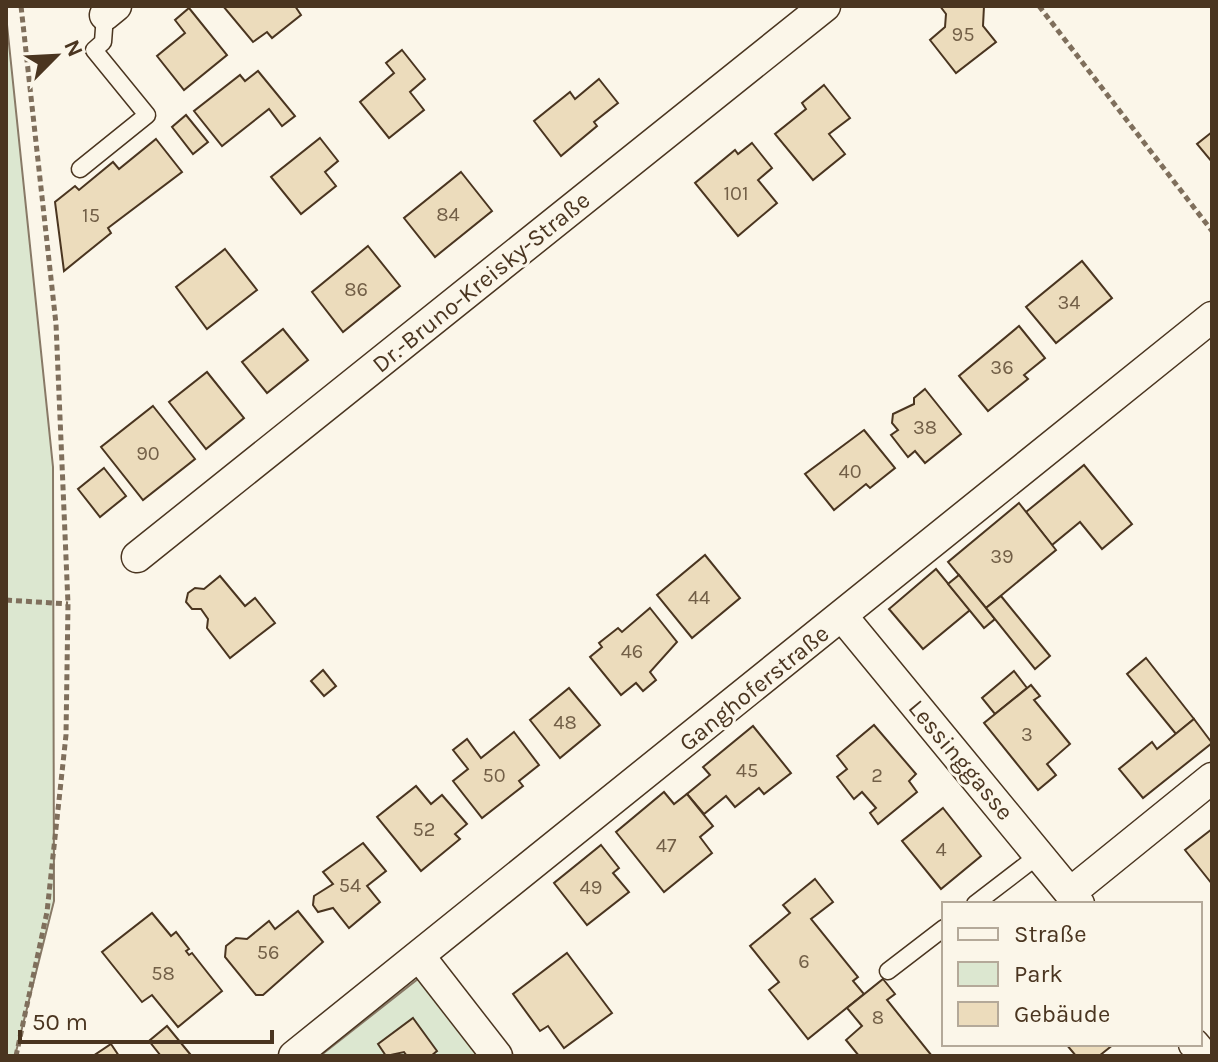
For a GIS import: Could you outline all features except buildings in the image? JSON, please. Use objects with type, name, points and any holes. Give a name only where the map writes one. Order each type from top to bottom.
[{"type":"street","name":"Dr.-Bruno-Kreisky-Straße","points":[[137,557],[825,6]]},
{"type":"street","name":"Ganghoferstraße","points":[[294,1056],[1212,317]]},
{"type":"street","name":"Lessinggasse","points":[[842,616],[1074,898]]},
{"type":"street","points":[[1074,898],[1212,778]]},
{"type":"street","points":[[420,957],[497,1056]]},
{"type":"lane","points":[[80,169],[147,115],[94,50],[103,42],[110,10]]},
{"type":"lane","points":[[978,902],[1039,855]]},
{"type":"lane","points":[[888,971],[942,930]]},
{"type":"path","points":[[16,1056],[47,912],[66,735],[68,604],[56,324],[21,6]]},
{"type":"path","points":[[1039,6],[1212,231]]},
{"type":"path","points":[[6,600],[68,604]]},
{"type":"green space","points":[[6,15],[53,467],[54,901],[15,1056],[6,1056]]},
{"type":"green space","points":[[423,975],[487,1056],[320,1056]]}]
